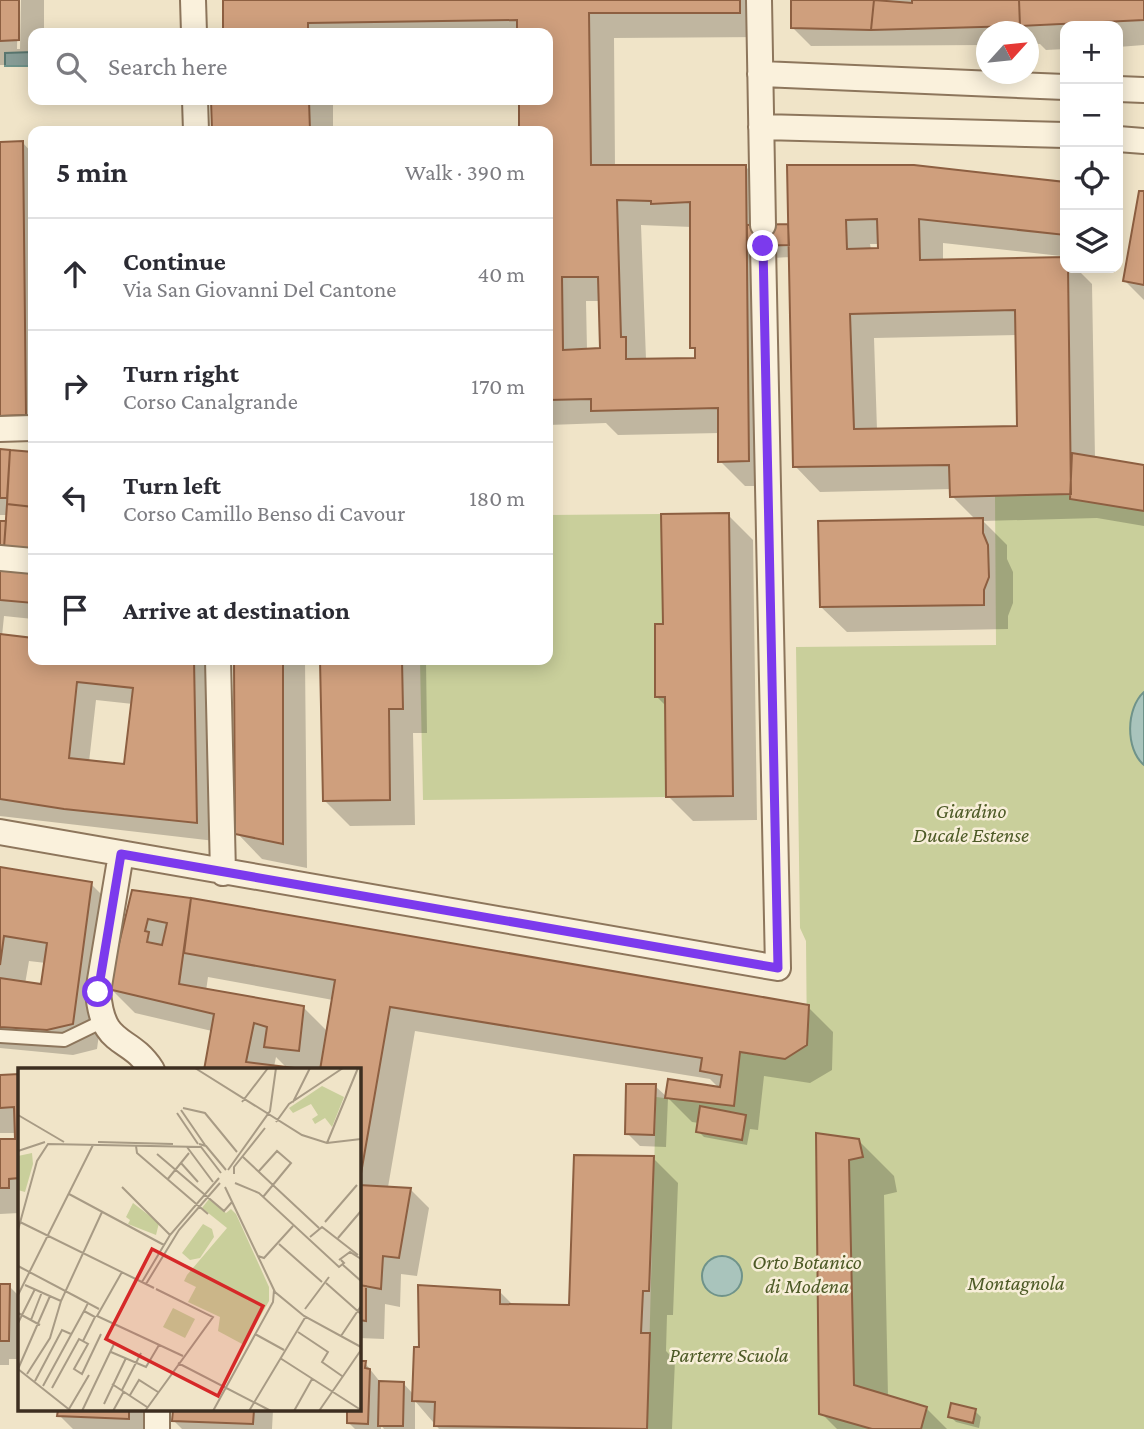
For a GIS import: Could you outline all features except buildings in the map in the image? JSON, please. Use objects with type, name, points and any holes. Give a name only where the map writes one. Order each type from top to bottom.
[{"type":"street","points":[[193,0],[194,28]]},
{"type":"street","points":[[0,832],[778,968],[759,0]]},
{"type":"street","points":[[760,74],[1060,87]]},
{"type":"street","points":[[1123,89],[1144,90]]},
{"type":"street","points":[[195,105],[196,126]]},
{"type":"street","points":[[761,127],[1060,135]]},
{"type":"street","points":[[1123,139],[1144,141]]},
{"type":"street","points":[[0,429],[28,428]]},
{"type":"street","points":[[0,558],[28,561]]},
{"type":"street","points":[[218,665],[223,873]]},
{"type":"street","points":[[121,854],[98,992],[103,1021],[111,1035],[146,1060],[151,1068]]},
{"type":"lane","points":[[0,1036],[64,1040],[103,1021]]},
{"type":"green space","points":[[1071,494],[1144,511],[1144,1429],[647,1429],[656,1097],[734,1106],[740,1052],[785,1059],[807,1044],[806,941],[800,928],[796,647],[996,645],[995,496]]},
{"type":"green space","points":[[661,514],[663,624],[655,624],[655,697],[665,697],[666,797],[423,800],[420,665],[553,665],[553,515]]},
{"type":"water","points":[[28,52],[28,66],[5,66],[5,53]]},
{"type":"water","points":[[1144,692],[1144,765],[1133,749],[1130,729],[1134,708]]},
{"type":"water","points":[[722,1256],[730,1257],[736,1262],[741,1268],[741,1284],[736,1290],[730,1295],[722,1296],[714,1295],[708,1290],[703,1284],[702,1276],[703,1268],[708,1262],[714,1257]]},
{"type":"route","points":[[98,992],[121,854],[778,968],[763,246]]},
{"type":"park label","name":"Giardino Ducale Estense","points":[[971,823]]},
{"type":"park label","name":"Orto Botanico di Modena","points":[[807,1274]]},
{"type":"park label","name":"Montagnola","points":[[1016,1283]]},
{"type":"park label","name":"Parterre Scuola","points":[[729,1355]]}]
